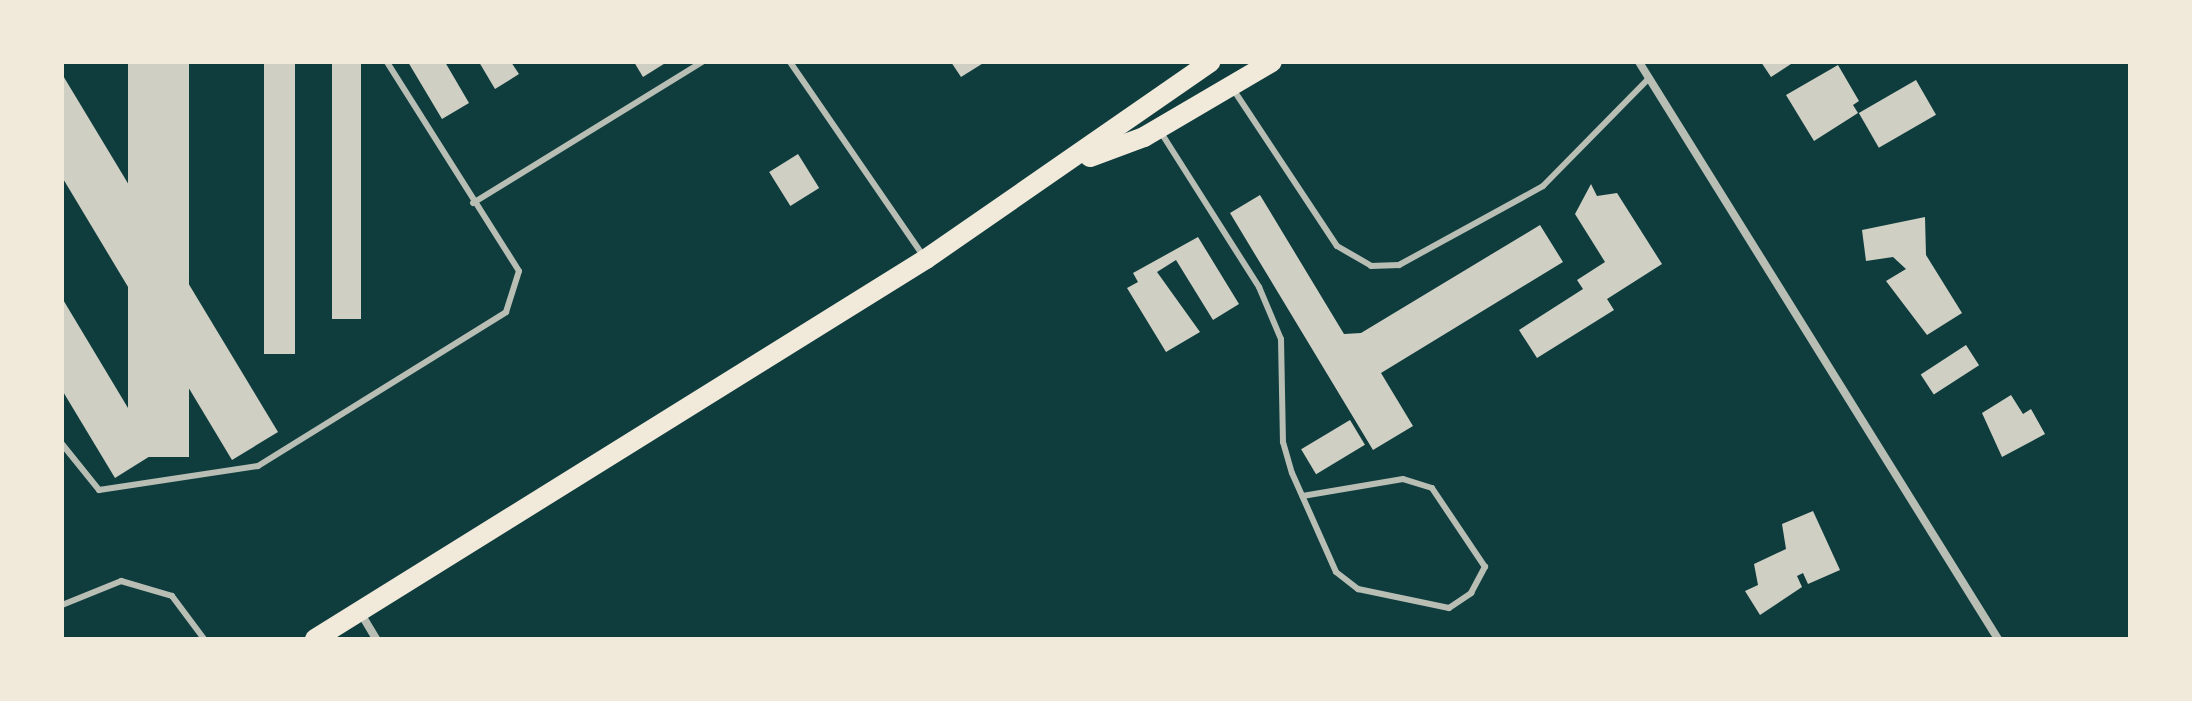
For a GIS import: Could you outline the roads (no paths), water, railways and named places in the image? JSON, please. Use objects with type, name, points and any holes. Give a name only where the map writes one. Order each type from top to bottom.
[{"type":"main road","points":[[315,639],[926,259],[1071,164],[1210,62]]},
{"type":"main road","points":[[1071,164],[1158,128],[1272,62]]},
{"type":"street","points":[[1639,62],[1998,639]]},
{"type":"street","points":[[359,611],[376,639]]},
{"type":"lane","points":[[62,444],[99,490],[258,466],[506,312],[519,271],[473,203],[387,62]]},
{"type":"lane","points":[[473,203],[702,62]]},
{"type":"lane","points":[[790,62],[926,259]]},
{"type":"lane","points":[[1231,86],[1337,246],[1371,266],[1399,265],[1543,186],[1649,78]]},
{"type":"lane","points":[[1158,128],[1259,287],[1281,339],[1283,442],[1302,496],[1336,572],[1358,589],[1449,608],[1471,593],[1485,567],[1470,535],[1432,488],[1403,479],[1302,496]]},
{"type":"lane","points":[[62,605],[121,581],[172,596],[204,639]]}]
